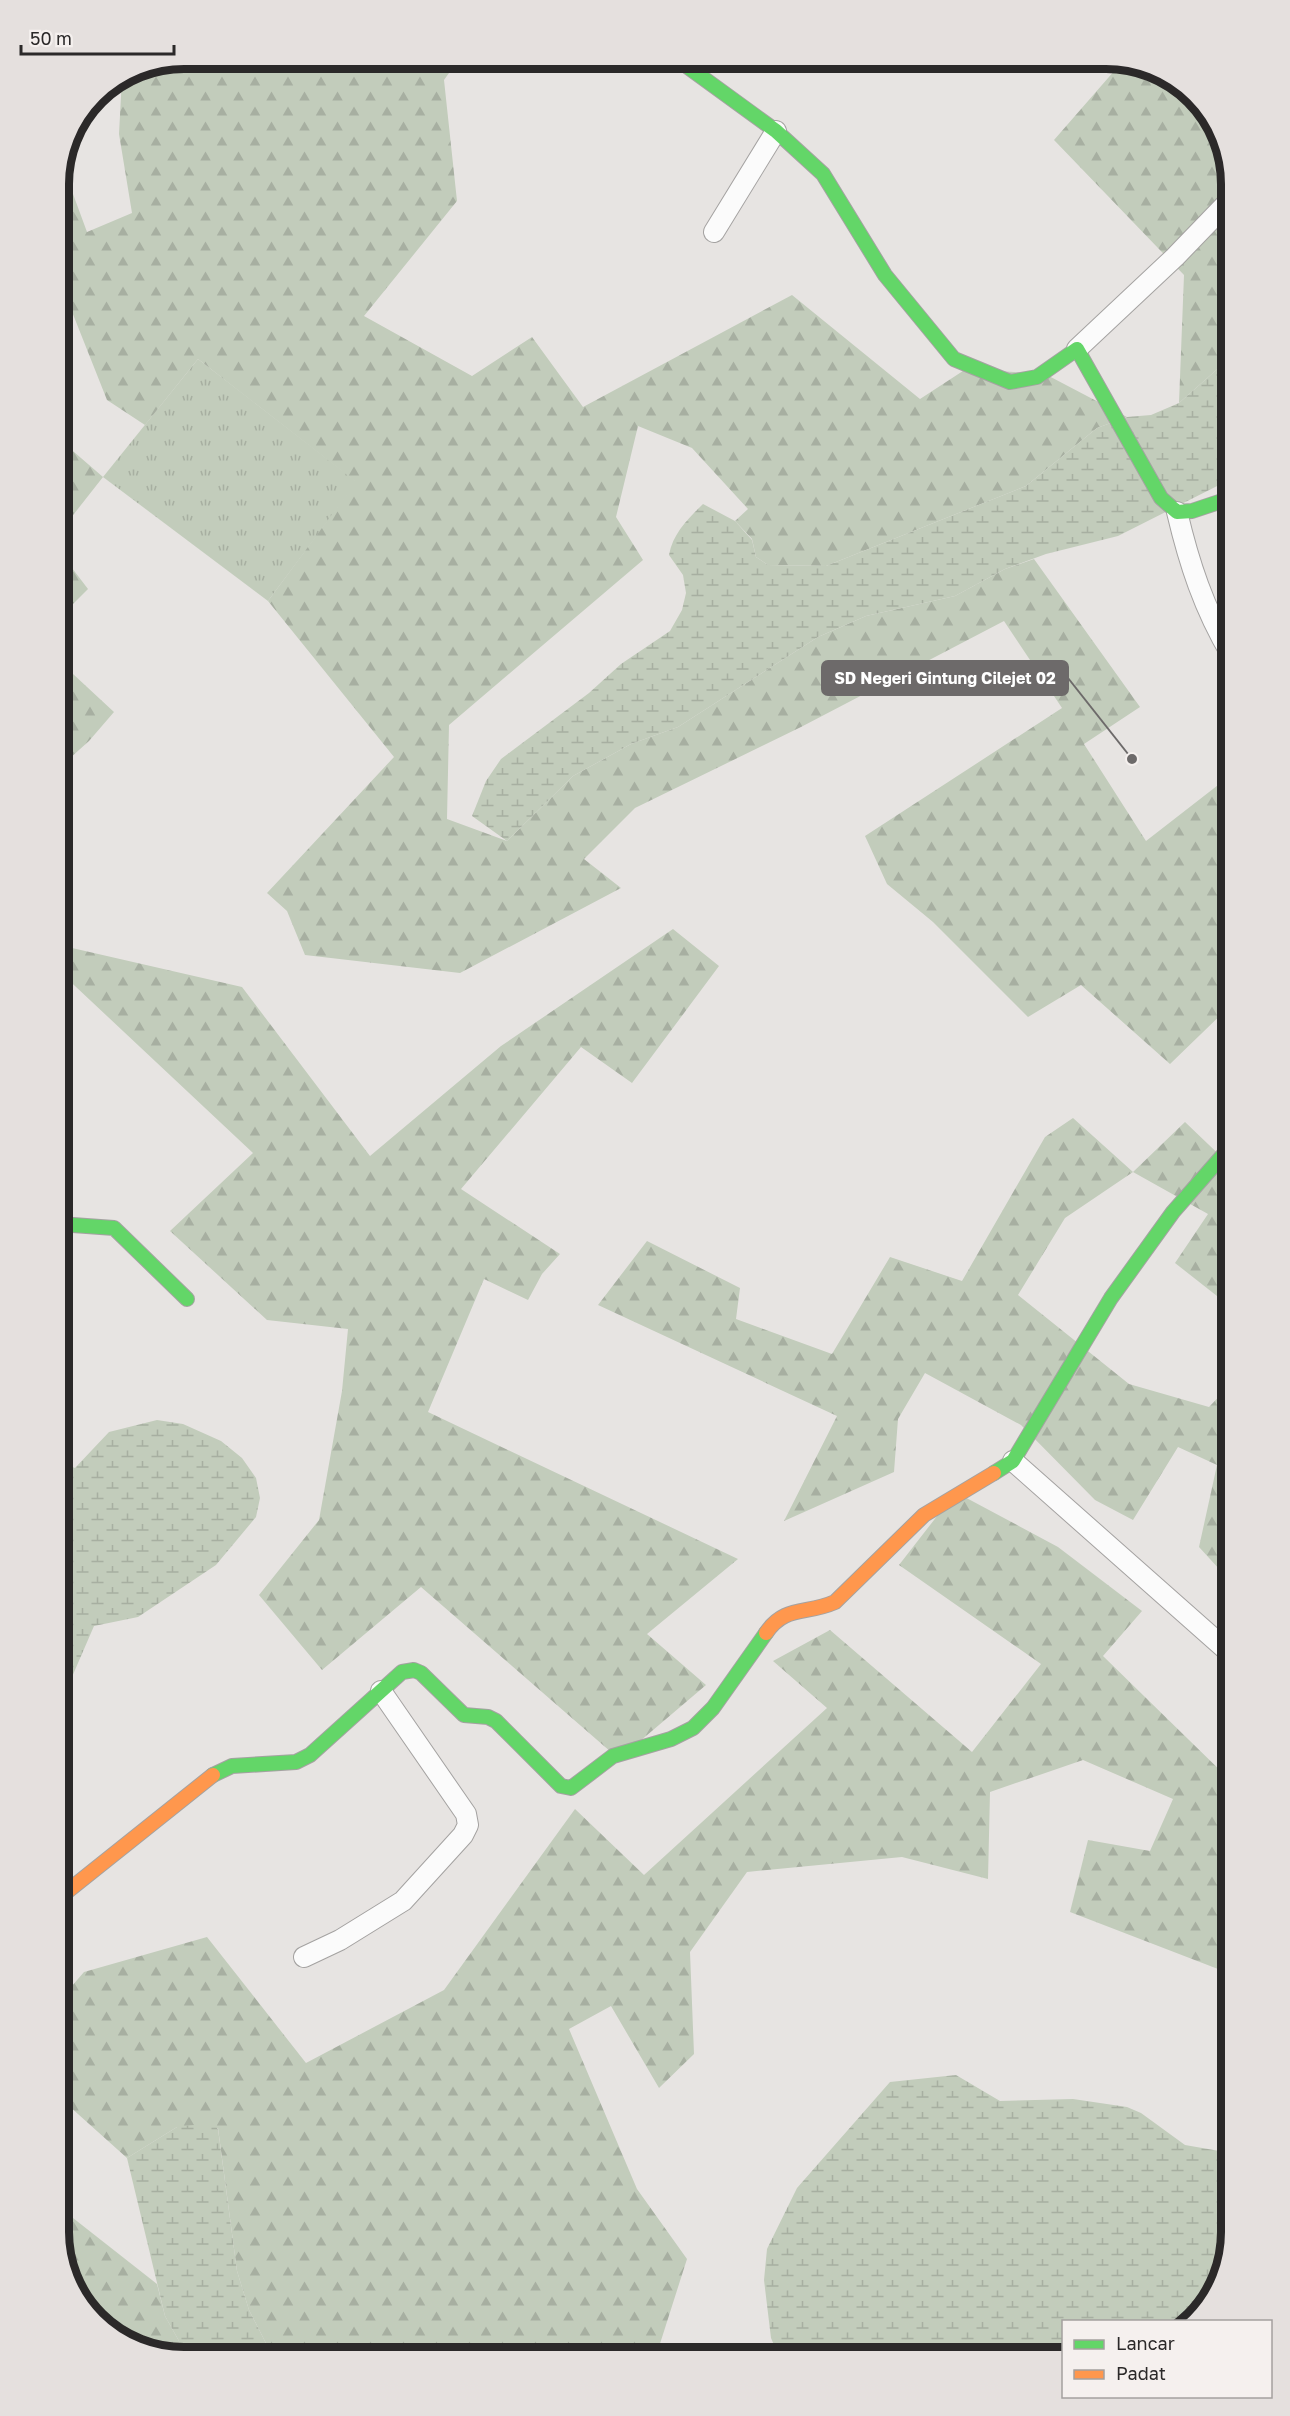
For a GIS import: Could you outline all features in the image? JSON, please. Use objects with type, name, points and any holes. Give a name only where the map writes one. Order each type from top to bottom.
[{"type":"street","points":[[691,69],[776,131],[823,174],[885,275],[954,358],[1010,382],[1037,377],[1077,349],[1221,210]]},
{"type":"street","points":[[714,232],[776,131]]},
{"type":"street","points":[[1077,349],[1161,498],[1177,512],[1189,564],[1221,636]]},
{"type":"street","points":[[1177,512],[1192,511],[1221,502]]},
{"type":"street","points":[[69,1889],[205,1779],[232,1766],[296,1762],[310,1755],[402,1672],[414,1670],[421,1673],[464,1715],[488,1717],[496,1721],[561,1786],[570,1788],[614,1756],[671,1739],[693,1728],[713,1708],[774,1621],[784,1614],[818,1610],[835,1602],[924,1515],[1013,1461],[1111,1298],[1173,1212],[1221,1158]]},
{"type":"street","points":[[69,1224],[114,1228],[187,1299]]},
{"type":"street","points":[[1013,1461],[1221,1644]]},
{"type":"street","points":[[304,1957],[340,1940],[403,1901],[463,1835],[468,1825],[466,1814],[381,1691]]},
{"type":"green space","points":[[452,69],[444,80],[457,201],[364,316],[472,376],[532,337],[583,407],[792,295],[920,399],[966,369],[1045,374],[1127,417],[1097,428],[1026,486],[826,566],[768,565],[756,557],[752,539],[735,521],[748,509],[692,448],[638,426],[616,517],[643,560],[449,725],[447,819],[507,841],[573,776],[631,744],[678,727],[818,637],[866,616],[955,596],[1005,569],[1034,559],[1140,707],[1084,744],[1146,841],[1221,783],[1221,1015],[1170,1064],[1081,985],[1028,1017],[933,922],[887,884],[865,836],[1062,708],[1004,621],[801,727],[635,808],[584,859],[621,888],[460,973],[305,955],[287,911],[267,893],[394,757],[268,601],[356,482],[198,359],[145,425],[107,400],[69,304],[69,183],[87,232],[132,213],[119,134],[121,88],[147,75],[169,70]]},
{"type":"green space","points":[[1116,69],[1143,75],[1170,88],[1187,103],[1206,127],[1217,154],[1221,184],[1221,366],[1179,403],[1184,275],[1054,140]]},
{"type":"green space","points":[[198,359],[357,482],[268,601],[103,477]]},
{"type":"green space","points":[[1221,366],[1221,484],[1118,536],[1046,554],[1005,569],[955,596],[866,616],[818,637],[678,727],[631,744],[573,776],[507,841],[472,816],[486,781],[501,759],[589,693],[621,664],[670,631],[682,610],[686,593],[683,575],[669,555],[671,547],[682,527],[703,504],[735,521],[752,540],[756,557],[768,565],[826,566],[1026,486],[1097,428],[1127,417],[1151,415],[1179,403]]},
{"type":"green space","points":[[69,448],[103,477],[69,520]]},
{"type":"green space","points":[[69,564],[88,589],[69,608]]},
{"type":"green space","points":[[69,670],[114,712],[89,741],[69,759]]},
{"type":"green space","points":[[673,929],[719,966],[632,1083],[581,1047],[461,1189],[560,1254],[542,1274],[528,1300],[484,1279],[428,1412],[738,1559],[647,1634],[706,1685],[619,1759],[421,1587],[322,1670],[259,1595],[319,1520],[342,1391],[348,1329],[267,1320],[170,1231],[253,1153],[69,980],[69,947],[242,987],[370,1156],[501,1046]]},
{"type":"green space","points":[[1073,1118],[1133,1172],[1065,1218],[1018,1295],[1129,1384],[1209,1407],[1221,1394],[1221,1571],[1199,1547],[1217,1465],[1178,1447],[1133,1520],[1095,1500],[1021,1425],[925,1373],[898,1419],[894,1472],[784,1521],[837,1416],[598,1305],[647,1241],[740,1288],[736,1319],[832,1354],[890,1257],[962,1281],[1045,1137]]},
{"type":"green space","points":[[1185,1122],[1221,1156],[1221,1299],[1175,1263],[1208,1214],[1133,1172]]},
{"type":"green space","points":[[157,1420],[183,1424],[221,1441],[242,1458],[256,1478],[260,1498],[256,1517],[216,1565],[138,1617],[94,1626],[69,1684],[69,1466],[75,1468],[109,1432]]},
{"type":"green space","points":[[959,1494],[1058,1547],[1142,1611],[1103,1656],[1221,1771],[1221,1970],[1070,1912],[1088,1840],[1150,1851],[1173,1799],[1083,1760],[990,1792],[988,1879],[902,1857],[747,1872],[690,1952],[694,2054],[659,2088],[611,2006],[569,2029],[637,2189],[687,2259],[659,2347],[268,2347],[249,2310],[237,2271],[218,2128],[177,2127],[127,2158],[69,2106],[69,1989],[84,1972],[207,1937],[306,2063],[444,1990],[575,1809],[644,1875],[827,1708],[773,1661],[830,1630],[972,1752],[1041,1664],[899,1565],[941,1511]]},
{"type":"green space","points":[[956,2075],[1000,2101],[1073,2099],[1127,2107],[1141,2113],[1185,2145],[1221,2151],[1220,2247],[1215,2269],[1202,2296],[1180,2320],[1062,2320],[1062,2347],[775,2347],[771,2338],[764,2280],[767,2249],[797,2188],[890,2082]]},
{"type":"green space","points":[[212,2123],[218,2129],[237,2271],[249,2310],[268,2347],[180,2347],[179,2341],[165,2316],[127,2158],[177,2127]]},
{"type":"green space","points":[[69,2215],[157,2284],[165,2316],[179,2341],[180,2347],[147,2341],[120,2328],[98,2308],[84,2289],[73,2262]]},
{"type":"traffic: fast","points":[[691,69],[776,131],[823,174],[885,275],[954,359],[1010,382],[1037,377],[1077,349],[1161,498],[1177,512],[1192,511],[1221,501]]},
{"type":"traffic: fast","points":[[994,1473],[1013,1461],[1111,1298],[1173,1212],[1221,1157]]},
{"type":"traffic: fast","points":[[69,1225],[114,1228],[187,1299]]},
{"type":"traffic: fast","points":[[213,1775],[232,1766],[296,1762],[310,1755],[402,1672],[414,1670],[421,1673],[464,1715],[488,1717],[496,1721],[561,1786],[571,1788],[613,1756],[671,1739],[693,1728],[713,1708],[766,1633]]},
{"type":"traffic: slow","points":[[766,1633],[773,1624],[789,1614],[835,1602],[924,1515],[994,1473]]},
{"type":"traffic: slow","points":[[69,1890],[213,1775]]},
{"type":"place","name":"SD Negeri Gintung Cilejet 02","points":[[1132,759]]}]
